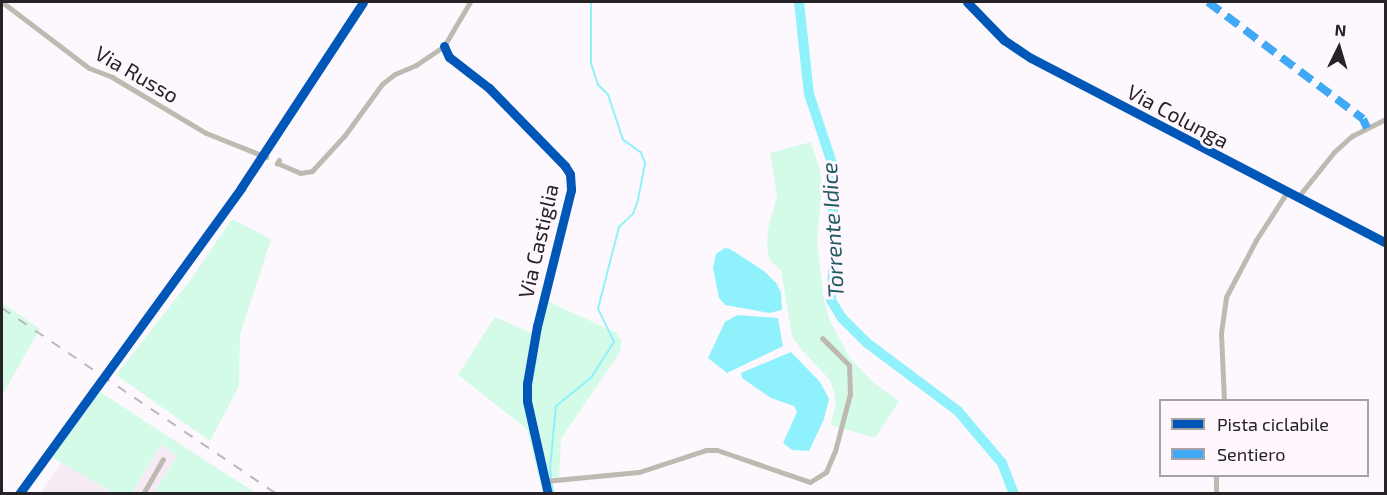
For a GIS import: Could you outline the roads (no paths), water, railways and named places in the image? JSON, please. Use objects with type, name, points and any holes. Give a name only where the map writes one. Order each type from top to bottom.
[{"type":"street","name":"Via Russo","points":[[2,2],[89,68],[112,77],[206,133],[264,157]]},
{"type":"street","points":[[111,366],[264,157],[363,2]]},
{"type":"street","points":[[279,160],[277,163],[300,173],[312,171],[345,135],[382,84],[394,74],[416,65],[444,46],[470,2]]},
{"type":"street","name":"Via Colunga","points":[[967,2],[1004,40],[1031,58],[1386,243]]},
{"type":"street","name":"Via Castiglia","points":[[444,46],[446,54],[489,88],[566,166],[570,174],[571,190],[537,326],[527,384],[527,402],[549,481],[548,494]]},
{"type":"street","points":[[1298,197],[1334,152],[1352,136],[1386,119]]},
{"type":"street","points":[[1224,399],[1221,333],[1226,297],[1256,240],[1287,192]]},
{"type":"street","points":[[549,481],[639,472],[706,450],[717,450],[810,482],[826,471],[835,452],[850,394],[849,365],[822,338]]},
{"type":"street","points":[[19,494],[91,393]]},
{"type":"street","points":[[143,494],[163,459]]},
{"type":"street","points":[[1216,477],[1216,494]]},
{"type":"water","points":[[725,248],[764,271],[777,284],[781,293],[782,310],[769,313],[725,305],[719,298],[713,268],[716,254]]},
{"type":"water","points":[[737,315],[778,318],[783,346],[727,373],[708,358],[725,322]]},
{"type":"water","points":[[791,352],[820,382],[829,399],[824,419],[809,451],[792,450],[783,443],[797,412],[794,406],[771,398],[742,378],[741,373]]},
{"type":"waterway","points":[[551,478],[556,406],[591,378],[614,342],[598,309],[619,227],[633,214],[645,163],[641,153],[623,140],[608,95],[598,85],[591,64],[591,2]]},
{"type":"waterway","name":"Torrente Idice","points":[[799,2],[809,94],[832,163],[834,259],[831,300],[842,318],[867,343],[958,411],[1002,463],[1014,494]]},
{"type":"waterway","points":[[552,483],[554,494]]},
{"type":"tunnel","points":[[91,393],[111,366]]},
{"type":"railway","points":[[2,308],[277,494]]}]
